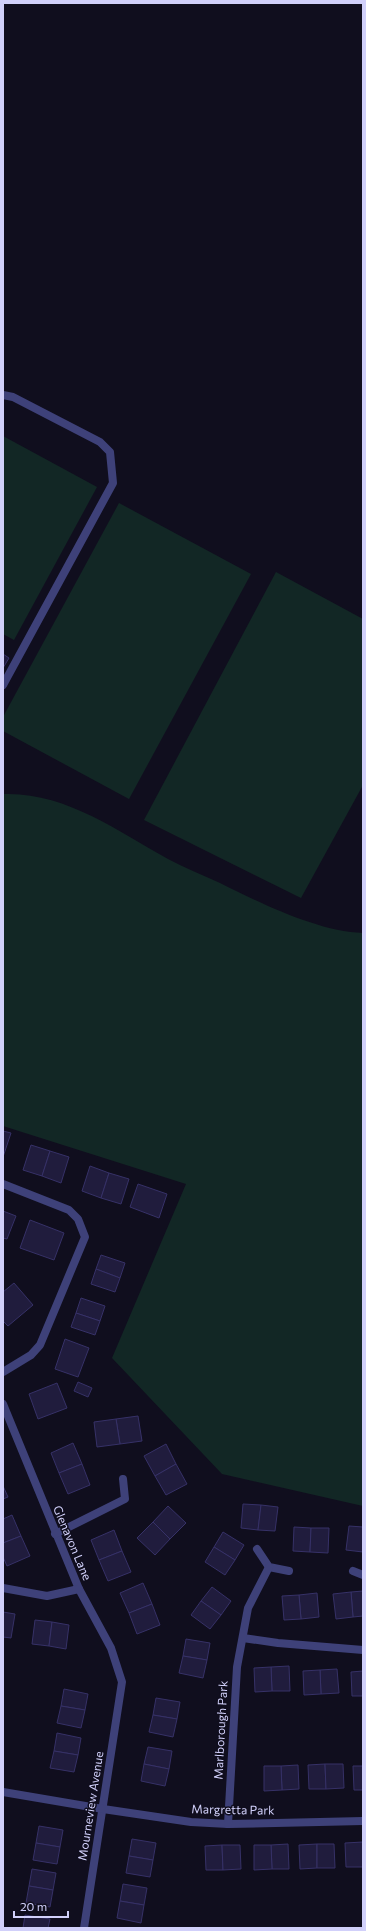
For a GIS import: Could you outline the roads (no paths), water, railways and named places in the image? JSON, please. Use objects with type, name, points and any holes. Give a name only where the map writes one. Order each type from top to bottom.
[{"type":"street","points":[[3,396],[13,397],[100,442],[110,452],[113,483],[3,685]]},
{"type":"street","points":[[3,1184],[69,1210],[78,1219],[85,1237],[40,1345],[31,1355],[3,1372]]},
{"type":"street","name":"Glenavon Lane","points":[[3,1404],[55,1534],[79,1589],[111,1648],[122,1682],[122,1689]]},
{"type":"street","points":[[55,1534],[125,1500],[123,1479]]},
{"type":"street","points":[[257,1549],[269,1567],[289,1570]]},
{"type":"street","name":"Marlborough Park","points":[[228,1824],[237,1667],[248,1608],[269,1567]]},
{"type":"street","points":[[353,1571],[363,1575]]},
{"type":"street","points":[[3,1588],[47,1596],[79,1589]]},
{"type":"street","points":[[243,1638],[278,1643],[363,1650]]},
{"type":"street","name":"Mourneview Avenue","points":[[84,1928],[122,1689]]},
{"type":"street","name":"Margretta Park","points":[[3,1792],[190,1822],[228,1824],[363,1821]]}]
